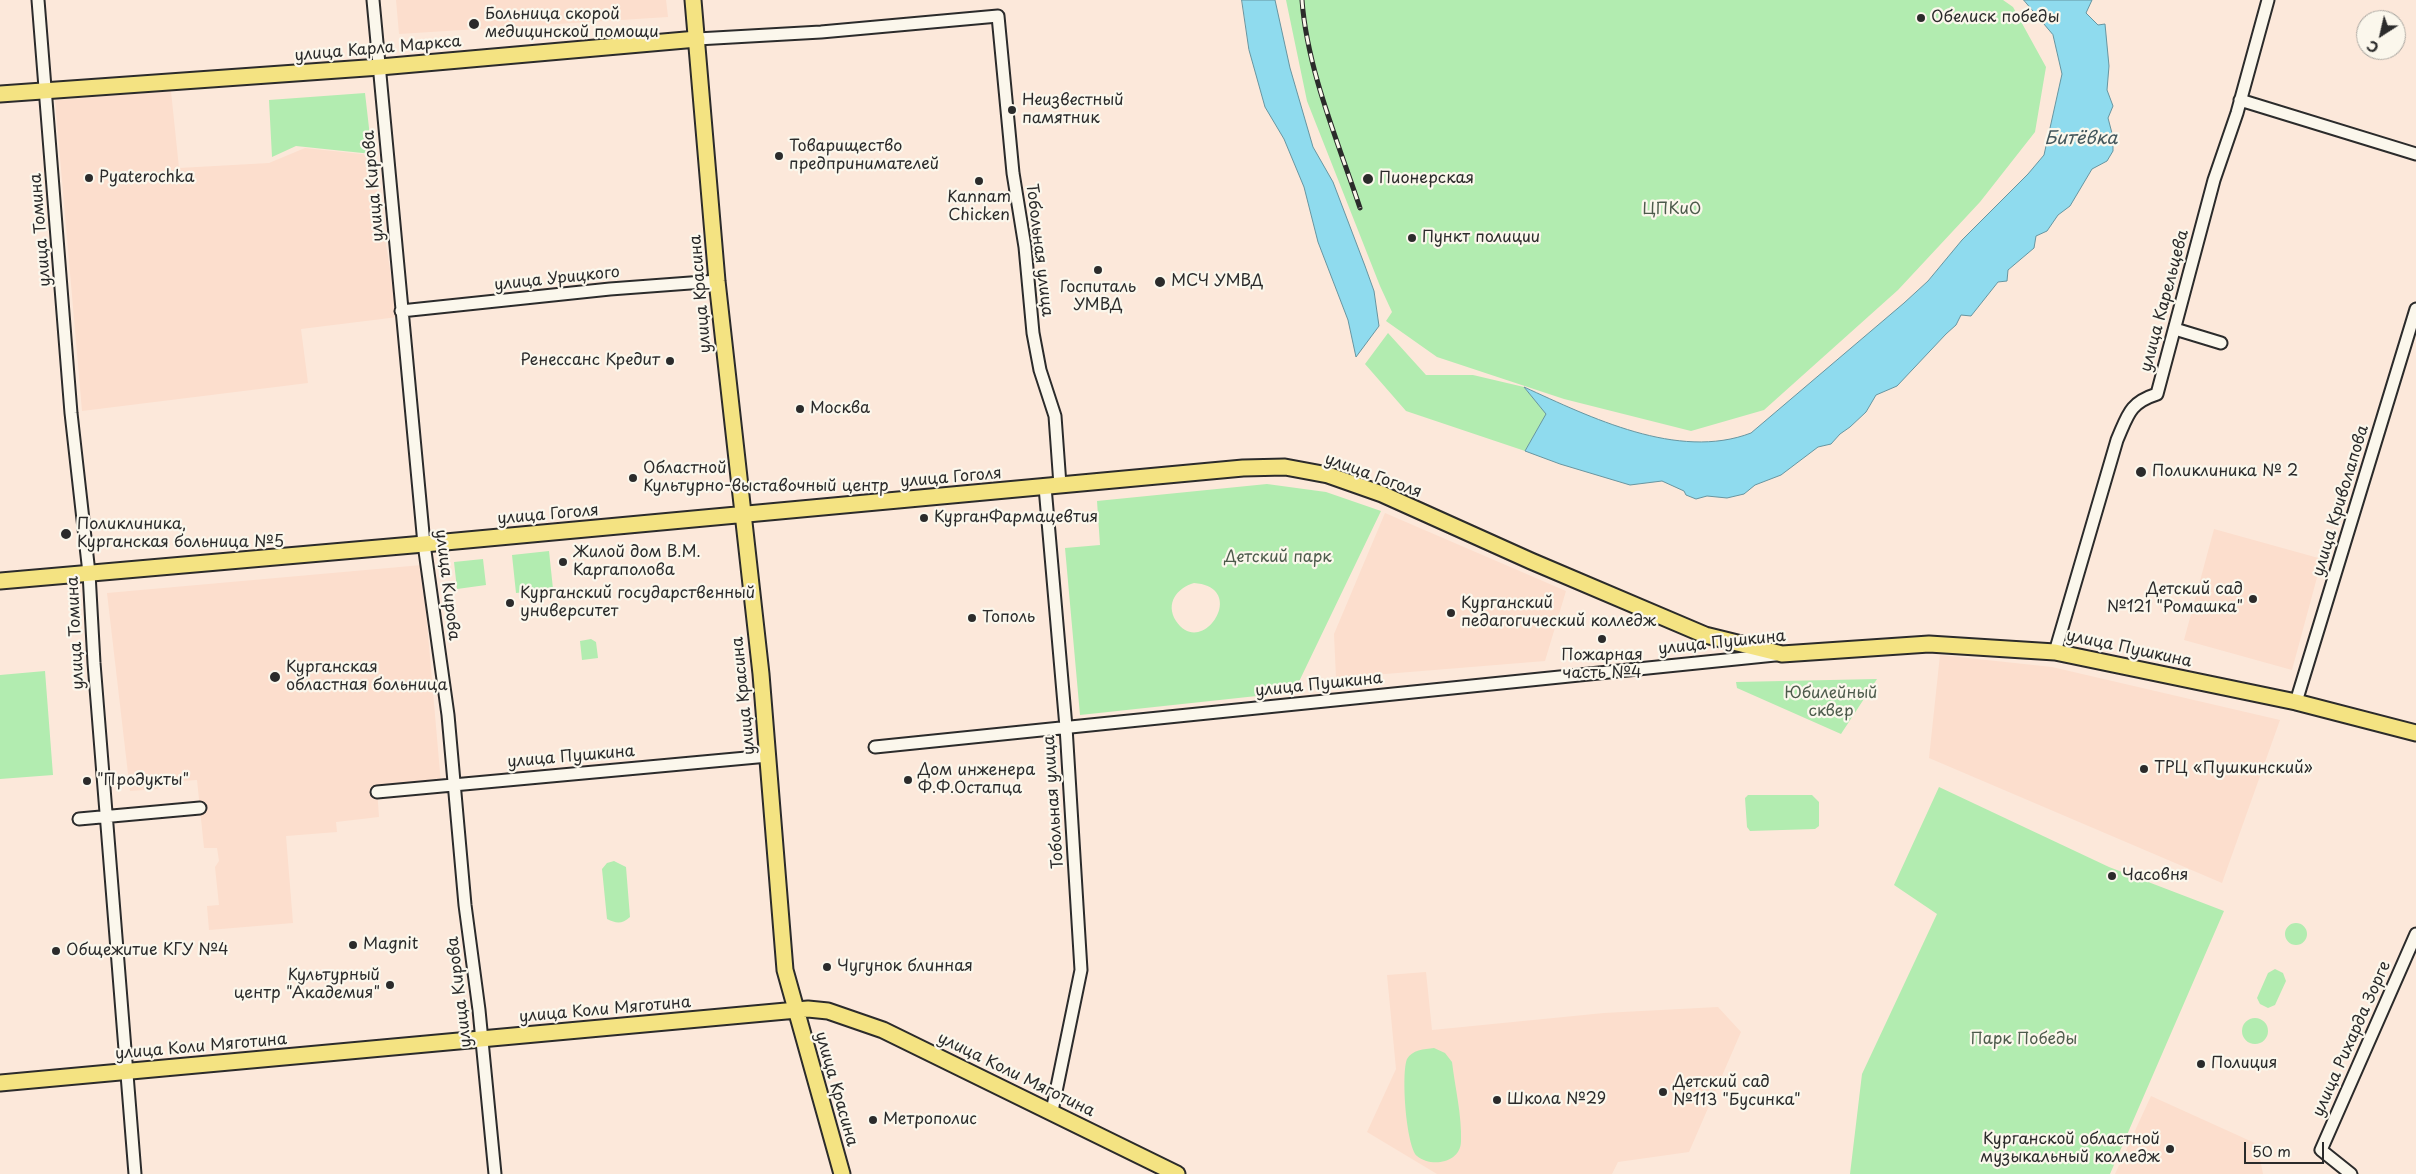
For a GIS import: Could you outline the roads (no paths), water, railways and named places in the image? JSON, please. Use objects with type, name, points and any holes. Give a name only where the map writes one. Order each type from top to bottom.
[{"type":"main road","name":"улица Красина","points":[[693,0],[717,281],[761,674],[785,970],[842,1174]]},
{"type":"main road","name":"улица Карла Маркса","points":[[0,94],[380,67],[697,39]]},
{"type":"main road","name":"улица Гоголя","points":[[0,581],[424,544],[1243,468],[1285,467],[1328,475],[1382,494],[1531,561],[1705,635],[1782,654]]},
{"type":"main road","name":"улица Пушкина","points":[[1782,654],[1929,644],[2055,652],[2296,702],[2416,733]]},
{"type":"main road","name":"улица Коли Мяготина","points":[[0,1083],[796,1010],[828,1011],[856,1020],[938,1056],[1177,1174]]},
{"type":"street","name":"улица Томина","points":[[38,0],[71,413],[89,573],[94,663],[135,1174]]},
{"type":"street","name":"улица Кирова","points":[[373,0],[424,544],[448,715],[465,905],[482,1039],[495,1174]]},
{"type":"street","name":"улица Карельцева","points":[[2055,652],[2117,440],[2129,411],[2134,404],[2142,398],[2157,394],[2214,180],[2240,100],[2268,0]]},
{"type":"street","name":"улица Карла Маркса","points":[[697,39],[781,36],[998,16]]},
{"type":"street","name":"Тобольная улица","points":[[998,16],[1013,172],[1025,247],[1033,333],[1040,370],[1054,416],[1060,485]]},
{"type":"street","points":[[2240,100],[2416,154]]},
{"type":"street","name":"улица Урицкого","points":[[401,311],[592,291],[717,281]]},
{"type":"street","name":"улица Криволапова","points":[[2296,702],[2416,309]]},
{"type":"street","points":[[2175,328],[2221,343]]},
{"type":"street","name":"Тобольная улица","points":[[1045,487],[1066,727],[1081,970],[1052,1112]]},
{"type":"street","name":"улица Пушкина","points":[[875,747],[1782,654]]},
{"type":"street","name":"улица Пушкина","points":[[377,792],[768,756]]},
{"type":"street","points":[[79,819],[200,808]]},
{"type":"street","name":"улица Рихарда Зорге","points":[[2351,1174],[2321,1150],[2416,934]]},
{"type":"water","points":[[1242,0],[1275,0],[1290,68],[1313,147],[1333,182],[1374,291],[1379,326],[1356,357],[1348,320],[1318,242],[1304,187],[1284,139],[1265,107],[1249,50]]},
{"type":"water","name":"Битёвка","points":[[2024,0],[2092,0],[2086,13],[2098,25],[2105,24],[2109,66],[2107,90],[2113,106],[2108,118],[2113,137],[2113,151],[2107,161],[2092,169],[2070,206],[2058,215],[2047,231],[2036,236],[2034,248],[2008,270],[2007,281],[1998,282],[1971,316],[1961,315],[1956,325],[1897,386],[1876,395],[1866,412],[1831,444],[1818,447],[1781,475],[1755,485],[1744,494],[1727,498],[1707,496],[1696,499],[1662,481],[1630,485],[1560,464],[1525,451],[1546,414],[1524,387],[1606,422],[1664,439],[1694,442],[1723,440],[1751,433],[1904,303],[1928,281],[1962,240],[2028,174],[2044,155],[2062,74],[2053,35]]},
{"type":"railway","points":[[1302,0],[1305,26],[1317,79],[1360,208]]},
{"type":"place","name":"Обелиск победы","points":[[1921,18]]},
{"type":"place","name":"Больница скорой медицинской помощи","points":[[474,24]]},
{"type":"place","name":"Неизвестный памятник","points":[[1012,110]]},
{"type":"place","name":"Товарищество предпринимателей","points":[[779,156]]},
{"type":"place","name":"Pyaterochka","points":[[89,178]]},
{"type":"place","name":"Пионерская","points":[[1368,179]]},
{"type":"place","name":"Kannam Chicken","points":[[979,181]]},
{"type":"place","name":"Пункт полиции","points":[[1412,238]]},
{"type":"place","name":"Госпиталь УМВД","points":[[1098,270]]},
{"type":"place","name":"МСЧ УМВД","points":[[1160,282]]},
{"type":"place","name":"Ренессанс Кредит","points":[[670,361]]},
{"type":"place","name":"Москва","points":[[800,409]]},
{"type":"place","name":"Поликлиника № 2","points":[[2141,472]]},
{"type":"place","name":"Областной Культурно-выставочный центр","points":[[633,478]]},
{"type":"place","name":"КурганФармацевтия","points":[[924,518]]},
{"type":"place","name":"Поликлиника, Курганская больница №5","points":[[66,534]]},
{"type":"place","name":"Жилой дом В.М. Каргаполова","points":[[563,562]]},
{"type":"place","name":"Детский сад №121 \"Ромашка\"","points":[[2253,599]]},
{"type":"place","name":"Курганский государственный университет","points":[[510,603]]},
{"type":"place","name":"Курганский педагогический колледж","points":[[1451,613]]},
{"type":"place","name":"Тополь","points":[[972,618]]},
{"type":"place","name":"Пожарная часть №4","points":[[1602,639]]},
{"type":"place","name":"Курганская областная больница","points":[[275,677]]},
{"type":"place","name":"ТРЦ «Пушкинский»","points":[[2144,769]]},
{"type":"place","name":"Дом инженера Ф.Ф.Остапца","points":[[908,780]]},
{"type":"place","name":"\"Продукты\"","points":[[87,781]]},
{"type":"place","name":"Часовня","points":[[2112,876]]},
{"type":"place","name":"Magnit","points":[[353,945]]},
{"type":"place","name":"Общежитие КГУ №4","points":[[56,951]]},
{"type":"place","name":"Чугунок блинная","points":[[827,967]]},
{"type":"place","name":"Культурный центр \"Академия\"","points":[[390,985]]},
{"type":"place","name":"Полиция","points":[[2201,1064]]},
{"type":"place","name":"Детский сад №113 \"Бусинка\"","points":[[1663,1092]]},
{"type":"place","name":"Школа №29","points":[[1497,1100]]},
{"type":"place","name":"Метрополис","points":[[873,1120]]},
{"type":"place","name":"Курганской областной музыкальный колледж","points":[[2170,1149]]},
{"type":"park label","name":"ЦПКиО","points":[[1672,210]]},
{"type":"park label","name":"Детский парк","points":[[1278,558]]},
{"type":"park label","name":"Юбилейный сквер","points":[[1831,703]]},
{"type":"park label","name":"Парк Победы","points":[[2024,1040]]}]
